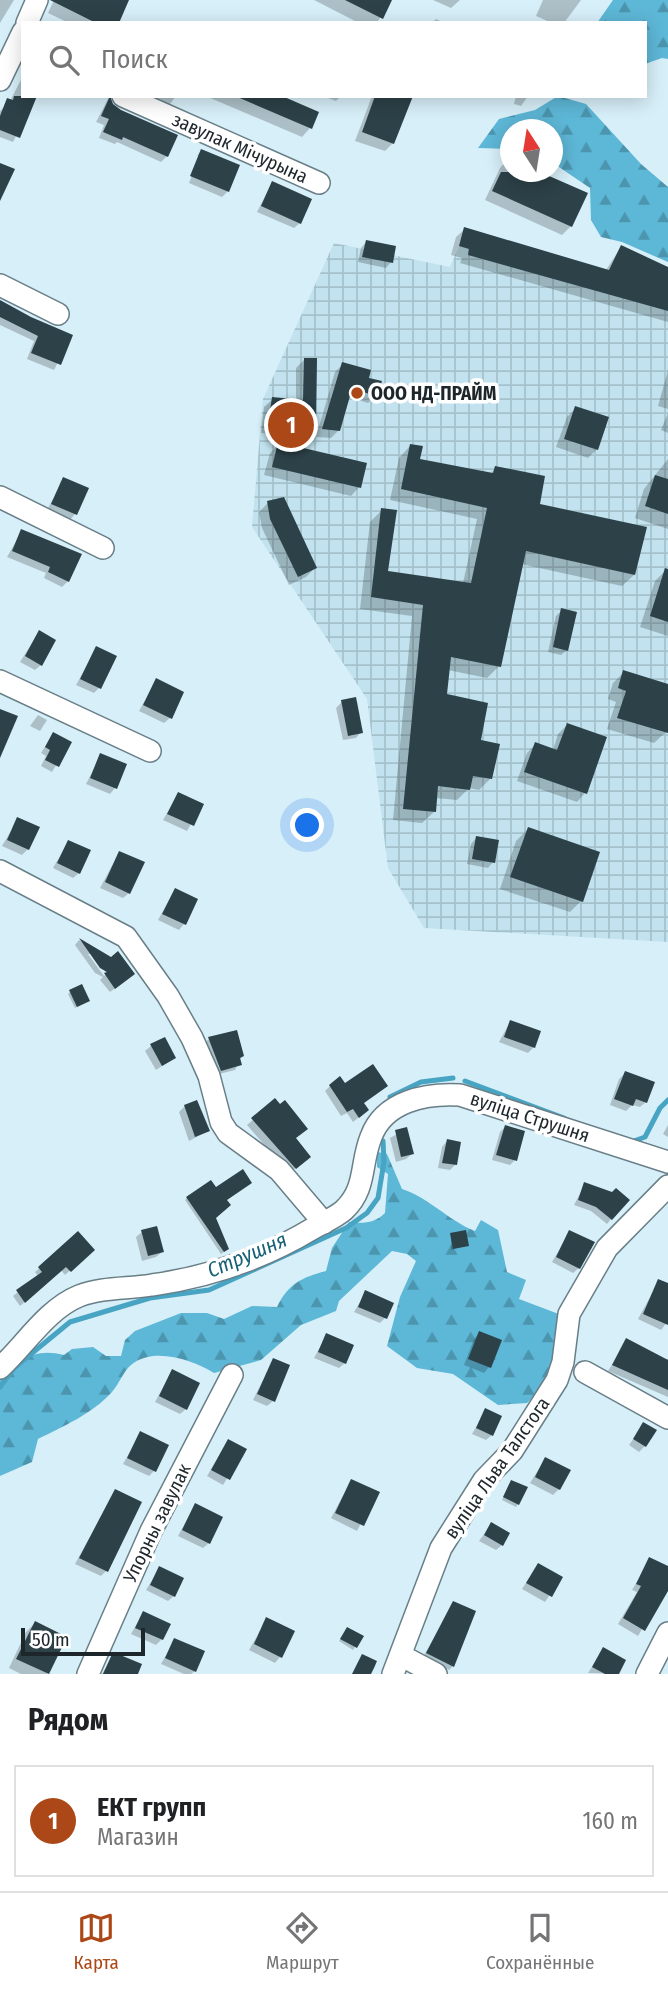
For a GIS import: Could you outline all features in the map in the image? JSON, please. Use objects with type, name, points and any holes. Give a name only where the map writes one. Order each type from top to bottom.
[{"type":"street","points":[[28,21],[37,0]]},
{"type":"street","points":[[0,80],[15,43]]},
{"type":"street","name":"завулак Мічурына","points":[[128,98],[319,183]]},
{"type":"street","points":[[0,285],[58,314]]},
{"type":"street","points":[[0,497],[103,548]]},
{"type":"street","points":[[0,681],[150,751]]},
{"type":"street","points":[[0,871],[126,937],[168,996],[192,1038],[209,1076],[221,1122],[228,1133],[279,1171],[324,1223]]},
{"type":"street","name":"вуліца Струшня","points":[[0,1368],[60,1307],[78,1296],[104,1289],[189,1279],[239,1266],[341,1212],[357,1195],[370,1138],[382,1117],[413,1100],[435,1094],[460,1095],[668,1162]]},
{"type":"street","name":"вуліца Льва Талстога","points":[[398,1665],[441,1548],[484,1480],[512,1451],[557,1380],[563,1362],[569,1314],[581,1292],[607,1248],[668,1186]]},
{"type":"street","points":[[585,1372],[668,1418]]},
{"type":"street","name":"Упорны завулак","points":[[88,1674],[151,1531],[232,1375]]},
{"type":"street","points":[[647,1674],[668,1633]]},
{"type":"street","points":[[398,1665],[436,1674]]},
{"type":"shaded area","points":[[464,235],[668,291],[668,942],[424,928],[388,868],[367,699],[252,527],[263,399],[334,243],[450,267]]},
{"type":"green space","points":[[613,0],[668,0],[668,59],[662,58],[647,63],[647,21],[598,21]]},
{"type":"green space","points":[[555,98],[586,104],[641,164],[668,187],[668,262],[622,242],[601,237],[591,220],[590,188],[563,170],[563,119],[500,119],[500,149],[478,148],[499,119],[535,110]]},
{"type":"green space","points":[[377,1152],[387,1154],[402,1189],[475,1231],[481,1220],[498,1230],[507,1272],[526,1280],[519,1299],[564,1316],[549,1382],[527,1403],[498,1405],[453,1374],[417,1368],[387,1346],[400,1297],[416,1261],[407,1254],[392,1251],[339,1301],[336,1311],[301,1325],[261,1360],[214,1373],[173,1357],[150,1356],[140,1359],[128,1368],[112,1392],[96,1407],[38,1439],[32,1462],[0,1476],[0,1378],[7,1371],[29,1356],[45,1353],[64,1355],[72,1349],[93,1347],[106,1356],[121,1356],[125,1340],[135,1331],[181,1313],[207,1313],[224,1319],[252,1306],[277,1307],[291,1287],[309,1276],[326,1271],[332,1248],[349,1222],[368,1222],[385,1213],[388,1174],[377,1167]]},
{"type":"building","points":[[50,0],[129,0],[120,21],[92,21]]},
{"type":"building","points":[[345,0],[392,0],[383,19]]},
{"type":"building","points":[[14,96],[36,98],[20,138],[0,130],[0,116],[7,98],[13,100]]},
{"type":"building","points":[[111,98],[113,104],[121,110],[178,135],[168,157],[123,137],[122,140],[103,132],[109,119],[101,116]]},
{"type":"building","points":[[240,98],[287,98],[319,112],[312,129]]},
{"type":"building","points":[[374,98],[412,98],[394,144],[362,132]]},
{"type":"building","points":[[201,149],[240,165],[229,192],[190,176]]},
{"type":"building","points":[[0,163],[15,169],[0,201]]},
{"type":"building","points":[[500,174],[500,182],[563,182],[588,193],[572,227],[492,191]]},
{"type":"building","points":[[272,181],[312,199],[301,224],[261,206]]},
{"type":"building","points":[[464,227],[609,270],[621,245],[668,267],[668,311],[468,255],[469,249],[459,246]]},
{"type":"building","points":[[366,240],[396,246],[393,263],[362,257]]},
{"type":"building","points":[[0,300],[73,335],[61,365],[31,353],[38,336],[0,317]]},
{"type":"building","points":[[304,358],[317,358],[316,429],[268,425],[272,397],[303,400]]},
{"type":"building","points":[[342,362],[371,370],[369,378],[382,381],[377,396],[352,389],[340,431],[322,429]]},
{"type":"building","points":[[575,406],[609,417],[598,450],[564,439]]},
{"type":"building","points":[[278,442],[367,463],[361,488],[272,467]]},
{"type":"building","points":[[410,444],[423,446],[420,459],[493,473],[495,466],[545,476],[540,504],[647,527],[635,575],[526,551],[501,667],[451,657],[447,694],[488,703],[481,740],[500,744],[492,779],[473,776],[470,790],[438,786],[436,812],[403,809],[423,605],[371,597],[381,508],[397,510],[388,571],[471,583],[487,508],[401,489]]},
{"type":"building","points":[[655,475],[668,479],[668,514],[645,506]]},
{"type":"building","points":[[63,477],[89,488],[77,515],[51,504]]},
{"type":"building","points":[[284,497],[317,568],[298,577],[270,519],[267,501]]},
{"type":"building","points":[[21,529],[82,554],[69,582],[48,572],[50,567],[12,551]]},
{"type":"building","points":[[665,568],[668,569],[668,622],[650,616]]},
{"type":"building","points":[[561,608],[577,612],[568,651],[553,647]]},
{"type":"building","points":[[39,630],[56,640],[42,666],[25,656]]},
{"type":"building","points":[[96,646],[117,656],[101,689],[80,679]]},
{"type":"building","points":[[623,670],[668,684],[668,733],[617,718],[626,691],[618,688]]},
{"type":"building","points":[[156,678],[184,692],[172,719],[143,705]]},
{"type":"building","points":[[356,697],[363,733],[348,736],[341,700]]},
{"type":"building","points":[[0,709],[18,716],[0,758]]},
{"type":"building","points":[[567,723],[607,737],[587,794],[524,772],[535,742],[557,750]]},
{"type":"building","points":[[53,732],[72,742],[59,767],[45,760],[50,750],[45,747]]},
{"type":"building","points":[[100,753],[127,764],[117,789],[90,778]]},
{"type":"building","points":[[178,792],[204,804],[194,826],[167,814]]},
{"type":"building","points":[[17,817],[40,827],[29,850],[7,840]]},
{"type":"building","points":[[528,827],[600,852],[583,902],[510,877]]},
{"type":"building","points":[[476,836],[499,840],[495,863],[472,859]]},
{"type":"building","points":[[68,840],[91,850],[80,874],[57,863]]},
{"type":"building","points":[[119,851],[145,862],[130,894],[105,882]]},
{"type":"building","points":[[175,888],[198,899],[186,925],[162,914]]},
{"type":"building","points":[[79,938],[111,957],[118,951],[135,974],[115,989],[104,973],[107,972],[100,968]]},
{"type":"building","points":[[82,984],[90,1001],[77,1007],[69,990]]},
{"type":"building","points":[[510,1020],[541,1031],[535,1048],[504,1037]]},
{"type":"building","points":[[237,1030],[244,1056],[240,1058],[242,1065],[221,1071],[208,1037]]},
{"type":"building","points":[[165,1037],[176,1058],[162,1066],[150,1044]]},
{"type":"building","points":[[373,1064],[388,1086],[364,1103],[369,1110],[359,1118],[353,1109],[347,1112],[329,1085],[340,1076],[345,1083]]},
{"type":"building","points":[[625,1071],[655,1082],[647,1103],[636,1099],[633,1106],[614,1099]]},
{"type":"building","points":[[275,1098],[280,1104],[285,1100],[308,1129],[296,1138],[311,1157],[296,1169],[251,1118]]},
{"type":"building","points":[[197,1100],[210,1131],[195,1137],[184,1105]]},
{"type":"building","points":[[505,1125],[525,1131],[517,1161],[496,1155]]},
{"type":"building","points":[[407,1127],[414,1154],[401,1157],[395,1130]]},
{"type":"building","points":[[447,1139],[461,1142],[457,1165],[442,1163]]},
{"type":"building","points":[[243,1169],[252,1183],[227,1200],[231,1205],[216,1218],[229,1249],[224,1252],[186,1197],[211,1180],[216,1187]]},
{"type":"building","points":[[584,1182],[612,1192],[616,1188],[630,1200],[612,1220],[596,1207],[578,1200]]},
{"type":"building","points":[[157,1226],[164,1252],[148,1256],[141,1230]]},
{"type":"building","points":[[466,1230],[469,1246],[453,1249],[450,1233]]},
{"type":"building","points":[[569,1230],[595,1242],[580,1269],[556,1257]]},
{"type":"building","points":[[78,1231],[95,1250],[71,1272],[66,1267],[25,1303],[16,1290],[42,1272],[38,1267]]},
{"type":"building","points":[[658,1279],[668,1283],[668,1325],[643,1314]]},
{"type":"building","points":[[365,1290],[394,1303],[387,1319],[358,1307]]},
{"type":"building","points":[[479,1331],[502,1340],[491,1368],[468,1359]]},
{"type":"building","points":[[326,1333],[354,1345],[346,1364],[318,1352]]},
{"type":"building","points":[[626,1338],[668,1360],[668,1390],[612,1365]]},
{"type":"building","points":[[273,1358],[290,1365],[275,1402],[257,1394]]},
{"type":"building","points":[[172,1369],[200,1383],[187,1410],[159,1396]]},
{"type":"building","points":[[485,1408],[502,1416],[493,1436],[476,1428]]},
{"type":"building","points":[[643,1422],[657,1430],[646,1447],[633,1439]]},
{"type":"building","points":[[140,1431],[169,1445],[156,1472],[127,1458]]},
{"type":"building","points":[[228,1439],[247,1449],[230,1480],[211,1470]]},
{"type":"building","points":[[545,1457],[571,1470],[560,1490],[535,1477]]},
{"type":"building","points":[[351,1479],[380,1492],[364,1526],[335,1513]]},
{"type":"building","points":[[511,1480],[528,1487],[519,1505],[503,1497]]},
{"type":"building","points":[[115,1489],[142,1502],[108,1572],[79,1558]]},
{"type":"building","points":[[195,1503],[223,1517],[210,1544],[182,1530]]},
{"type":"building","points":[[491,1522],[510,1533],[503,1546],[484,1535]]},
{"type":"building","points":[[649,1557],[668,1566],[668,1591],[645,1631],[623,1618],[641,1586],[636,1584]]},
{"type":"building","points":[[538,1563],[563,1577],[552,1597],[526,1583]]},
{"type":"building","points":[[159,1566],[184,1578],[175,1597],[150,1585]]},
{"type":"building","points":[[453,1601],[476,1611],[454,1667],[426,1653]]},
{"type":"building","points":[[143,1611],[171,1624],[163,1640],[135,1628]]},
{"type":"building","points":[[266,1617],[295,1631],[282,1658],[254,1644]]},
{"type":"building","points":[[35,1621],[67,1637],[49,1674],[16,1659]]},
{"type":"building","points":[[347,1627],[364,1636],[357,1648],[340,1639]]},
{"type":"building","points":[[174,1638],[205,1651],[196,1672],[165,1658]]},
{"type":"building","points":[[603,1647],[626,1660],[619,1674],[605,1674],[592,1667]]},
{"type":"building","points":[[113,1652],[142,1664],[138,1674],[103,1674]]},
{"type":"building","points":[[362,1654],[377,1661],[371,1674],[352,1674]]},
{"type":"waterway","name":"Струшня","points":[[390,1097],[421,1082],[453,1078]]},
{"type":"waterway","name":"Струшня","points":[[465,1081],[564,1118]]},
{"type":"waterway","name":"Струшня","points":[[631,1142],[645,1137],[660,1108],[668,1100]]},
{"type":"waterway","name":"Струшня","points":[[0,1387],[14,1368],[70,1322],[150,1298],[209,1290],[346,1228],[367,1213],[378,1198],[384,1162],[383,1141]]},
{"type":"place","name":"ООО НД-ПРАЙМ","points":[[357,393]]},
{"type":"place","name":"ЕКТ групп","points":[[291,425]]}]
